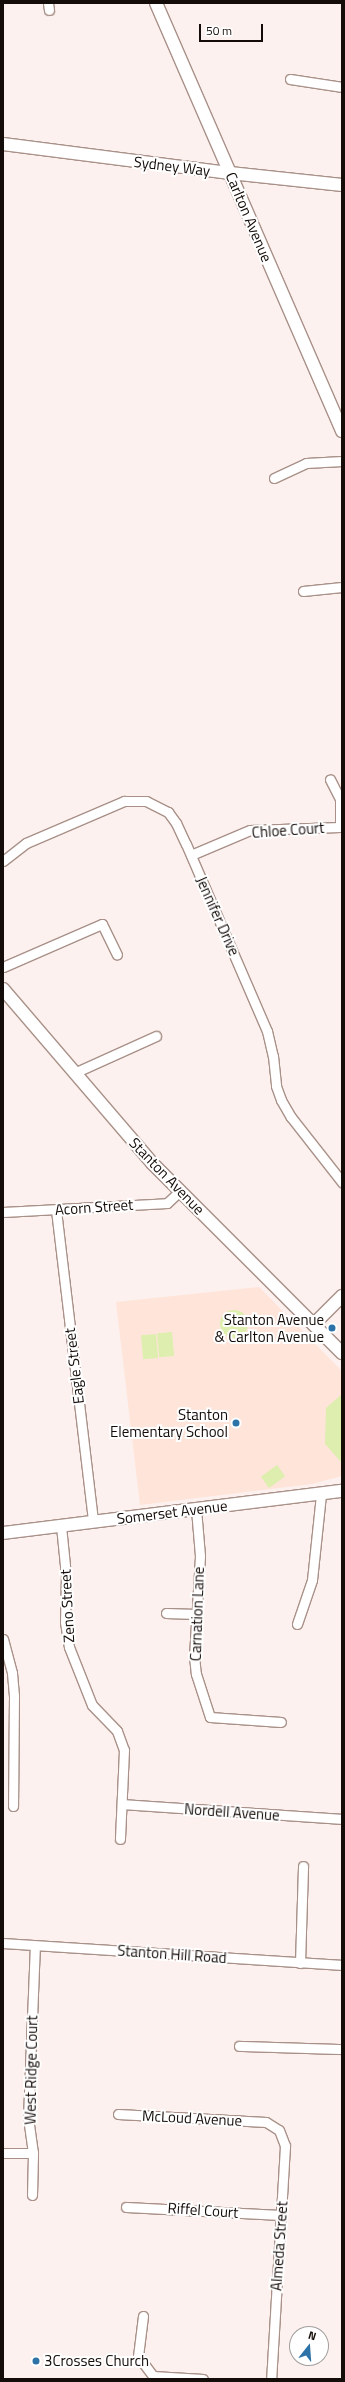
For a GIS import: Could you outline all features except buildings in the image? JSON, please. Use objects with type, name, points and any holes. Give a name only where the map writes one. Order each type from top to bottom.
[{"type":"street","name":"Carlton Avenue","points":[[156,3],[342,431]]},
{"type":"street","points":[[290,79],[342,86]]},
{"type":"street","name":"Sydney Way","points":[[3,144],[230,173],[342,185]]},
{"type":"street","points":[[274,478],[306,464],[342,461]]},
{"type":"street","points":[[303,591],[342,587]]},
{"type":"street","name":"Chloe Court","points":[[191,855],[250,830],[340,827],[340,799],[330,779]]},
{"type":"street","name":"Jennifer Drive","points":[[3,861],[26,843],[116,804],[132,800],[152,803],[168,812],[176,823],[191,855],[267,1031],[274,1056],[276,1086],[281,1100],[291,1117],[342,1182]]},
{"type":"street","points":[[3,967],[102,924],[117,955]]},
{"type":"street","name":"Stanton Avenue","points":[[3,989],[152,1163],[342,1353]]},
{"type":"street","points":[[74,1073],[156,1036]]},
{"type":"street","name":"Acorn Street","points":[[3,1212],[167,1203],[180,1191]]},
{"type":"street","name":"Eagle Street","points":[[56,1210],[93,1522]]},
{"type":"street","points":[[314,1324],[342,1296]]},
{"type":"street","name":"Somerset Avenue","points":[[3,1533],[342,1491]]},
{"type":"street","points":[[297,1624],[312,1580],[321,1494]]},
{"type":"street","name":"Carnation Lane","points":[[196,1510],[200,1556],[194,1664],[210,1717],[281,1722]]},
{"type":"street","name":"Zeno Street","points":[[61,1526],[66,1575],[65,1622],[69,1647],[92,1705],[117,1731],[123,1744],[125,1758],[120,1839]]},
{"type":"street","points":[[166,1613],[196,1614]]},
{"type":"street","points":[[3,1639],[14,1690],[13,1806]]},
{"type":"street","name":"Nordell Avenue","points":[[122,1804],[342,1819]]},
{"type":"street","points":[[300,1962],[303,1866]]},
{"type":"street","name":"Stanton Hill Road","points":[[3,1943],[342,1965]]},
{"type":"street","name":"West Ridge Court","points":[[32,2195],[33,2153],[28,2118],[36,1946]]},
{"type":"street","points":[[240,2046],[342,2049]]},
{"type":"street","name":"McLoud Avenue","points":[[118,2114],[266,2122]]},
{"type":"street","name":"Almeda Street","points":[[266,2122],[279,2130],[285,2146],[271,2379]]},
{"type":"street","points":[[3,2153],[33,2153]]},
{"type":"street","name":"Riffel Court","points":[[126,2207],[281,2215]]},
{"type":"street","points":[[143,2316],[138,2356],[153,2376],[203,2379]]},
{"type":"shaded area","name":"Stanton Elementary School","points":[[259,1287],[342,1371],[342,1476],[312,1484],[140,1505],[116,1302]]},
{"type":"green space","points":[[234,1310],[244,1314],[248,1324],[244,1334],[234,1338],[224,1334],[220,1324],[224,1314]]},
{"type":"green space","points":[[172,1332],[174,1356],[159,1357],[157,1333]]},
{"type":"green space","points":[[156,1334],[158,1358],[143,1359],[141,1335]]},
{"type":"green space","points":[[342,1394],[342,1463],[325,1444],[326,1408]]},
{"type":"green space","points":[[277,1465],[285,1476],[269,1488],[261,1477]]},
{"type":"place","name":"Stanton Avenue & Carlton Avenue","points":[[332,1328]]},
{"type":"place","name":"Stanton Elementary School","points":[[236,1423]]},
{"type":"place","name":"3Crosses Church","points":[[36,2361]]}]
